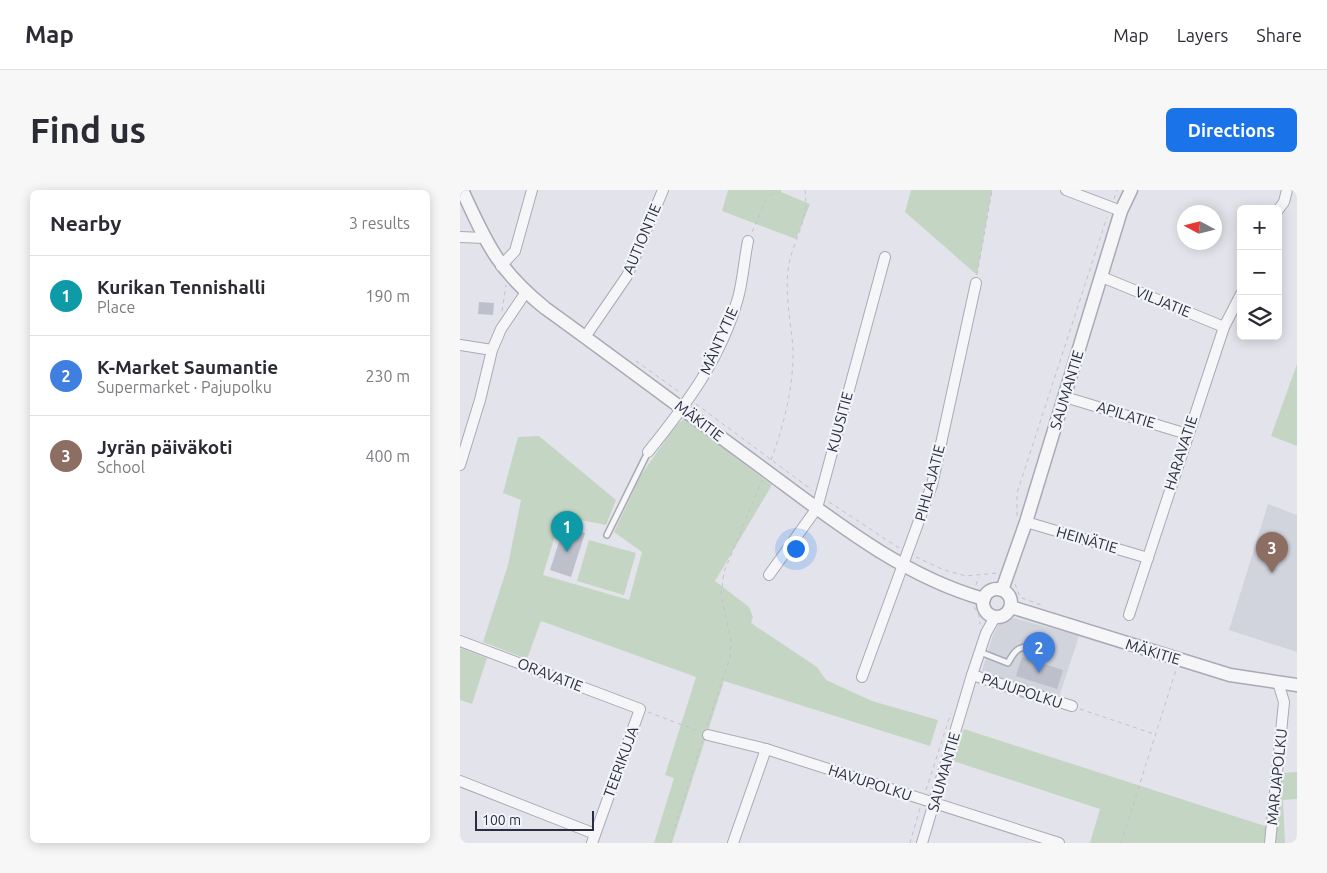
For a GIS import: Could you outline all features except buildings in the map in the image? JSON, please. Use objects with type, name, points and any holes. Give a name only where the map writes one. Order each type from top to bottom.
[{"type":"street","name":"MÄKITIE","points":[[462,190],[484,238],[501,266],[526,292],[585,337],[686,404],[818,502],[907,559],[978,597]]},
{"type":"street","points":[[501,266],[516,251],[532,190]]},
{"type":"street","name":"AUTIONTIE","points":[[585,337],[627,276],[663,190]]},
{"type":"street","points":[[1066,190],[1116,209]]},
{"type":"street","name":"SAUMANTIE","points":[[1002,590],[1008,576],[1021,522],[1102,277],[1116,209],[1131,190]]},
{"type":"street","points":[[1282,205],[1288,190]]},
{"type":"street","points":[[460,237],[484,238]]},
{"type":"street","name":"MÄNTYTIE","points":[[648,452],[686,404],[713,364],[738,297],[748,241]]},
{"type":"street","name":"KUUSITIE","points":[[769,575],[818,502],[885,257]]},
{"type":"street","name":"VILJATIE","points":[[1102,277],[1224,327]]},
{"type":"street","name":"PIHLAJATIE","points":[[862,677],[907,559],[932,485],[976,283]]},
{"type":"street","points":[[460,465],[480,400],[492,350],[500,329],[526,292]]},
{"type":"street","name":"HARAVATIE","points":[[1129,615],[1187,434],[1224,327],[1240,295]]},
{"type":"street","points":[[460,345],[492,350]]},
{"type":"street","name":"APILATIE","points":[[1064,396],[1187,434]]},
{"type":"street","name":"HEINÄTIE","points":[[1021,522],[1148,558]]},
{"type":"street","points":[[1002,590],[1010,596],[1011,607],[1005,615],[995,617],[986,611],[978,597],[991,591],[1002,590]]},
{"type":"street","name":"MÄKITIE","points":[[1011,607],[1230,675],[1297,685]]},
{"type":"street","name":"SAUMANTIE","points":[[922,843],[979,652],[986,633],[995,617]]},
{"type":"street","name":"ORAVATIE","points":[[460,641],[640,709]]},
{"type":"street","name":"PAJUPOLKU","points":[[972,675],[1072,706]]},
{"type":"street","name":"MARJAPOLKU","points":[[1270,843],[1284,702],[1278,682]]},
{"type":"street","name":"TEERIKUJA","points":[[593,839],[640,709]]},
{"type":"street","name":"HAVUPOLKU","points":[[707,734],[766,749],[1059,843]]},
{"type":"street","points":[[734,843],[766,749]]},
{"type":"street","points":[[460,781],[593,839]]},
{"type":"lane","name":"MÄNTYTIE","points":[[607,535],[648,452]]},
{"type":"lane","points":[[979,652],[1008,663],[1014,651],[1019,648],[1029,647],[1036,649]]},
{"type":"path","points":[[748,241],[766,200],[775,190]]},
{"type":"path","points":[[670,843],[707,734],[730,657],[731,641],[721,595],[724,572],[768,465],[783,423],[791,387],[793,348],[788,272],[806,212],[805,190]]},
{"type":"path","points":[[976,283],[992,190]]},
{"type":"path","points":[[1021,522],[1016,493],[1116,209],[1117,190]]},
{"type":"path","points":[[500,329],[506,284],[511,278]]},
{"type":"path","points":[[636,361],[686,404],[818,502],[907,559],[966,576],[980,576],[993,572],[1008,576],[1014,579],[1020,597],[1049,608]]},
{"type":"path","points":[[978,630],[981,622],[971,603],[978,597],[980,576]]},
{"type":"path","points":[[1121,843],[1179,660]]},
{"type":"path","points":[[910,843],[953,705]]},
{"type":"path","points":[[1072,706],[1155,734]]},
{"type":"path","points":[[640,709],[707,734]]},
{"type":"shaded area","points":[[1268,504],[1297,515],[1297,652],[1229,630]]},
{"type":"shaded area","points":[[1014,618],[1079,636],[1055,709],[978,684],[993,635],[998,625]]},
{"type":"green space","points":[[728,190],[781,190],[781,192],[810,204],[796,239],[722,211]]},
{"type":"green space","points":[[911,190],[992,190],[977,275],[905,212]]},
{"type":"green space","points":[[1297,364],[1297,446],[1271,436]]},
{"type":"green space","points":[[684,419],[772,485],[715,581],[749,607],[753,617],[751,623],[817,667],[826,680],[872,701],[938,720],[930,746],[724,681],[672,843],[654,843],[674,778],[665,775],[696,677],[541,621],[527,659],[483,642],[508,565],[521,500],[503,493],[518,437],[539,436],[616,500],[606,525],[561,516],[543,575],[629,600],[642,552],[614,532],[641,475],[676,425]]},
{"type":"green space","points":[[589,540],[636,553],[624,595],[577,581]]},
{"type":"green space","points":[[460,648],[487,658],[472,704],[460,700]]},
{"type":"green space","points":[[964,729],[1274,829],[1281,773],[1297,772],[1297,799],[1283,800],[1285,843],[1090,843],[1100,809],[953,761]]},
{"type":"place","name":"Kurikan Tennishalli","points":[[567,552]]},
{"type":"place","name":"Jyrän päiväkoti","points":[[1272,573]]},
{"type":"place","name":"K-Market Saumantie","points":[[1039,673]]}]
